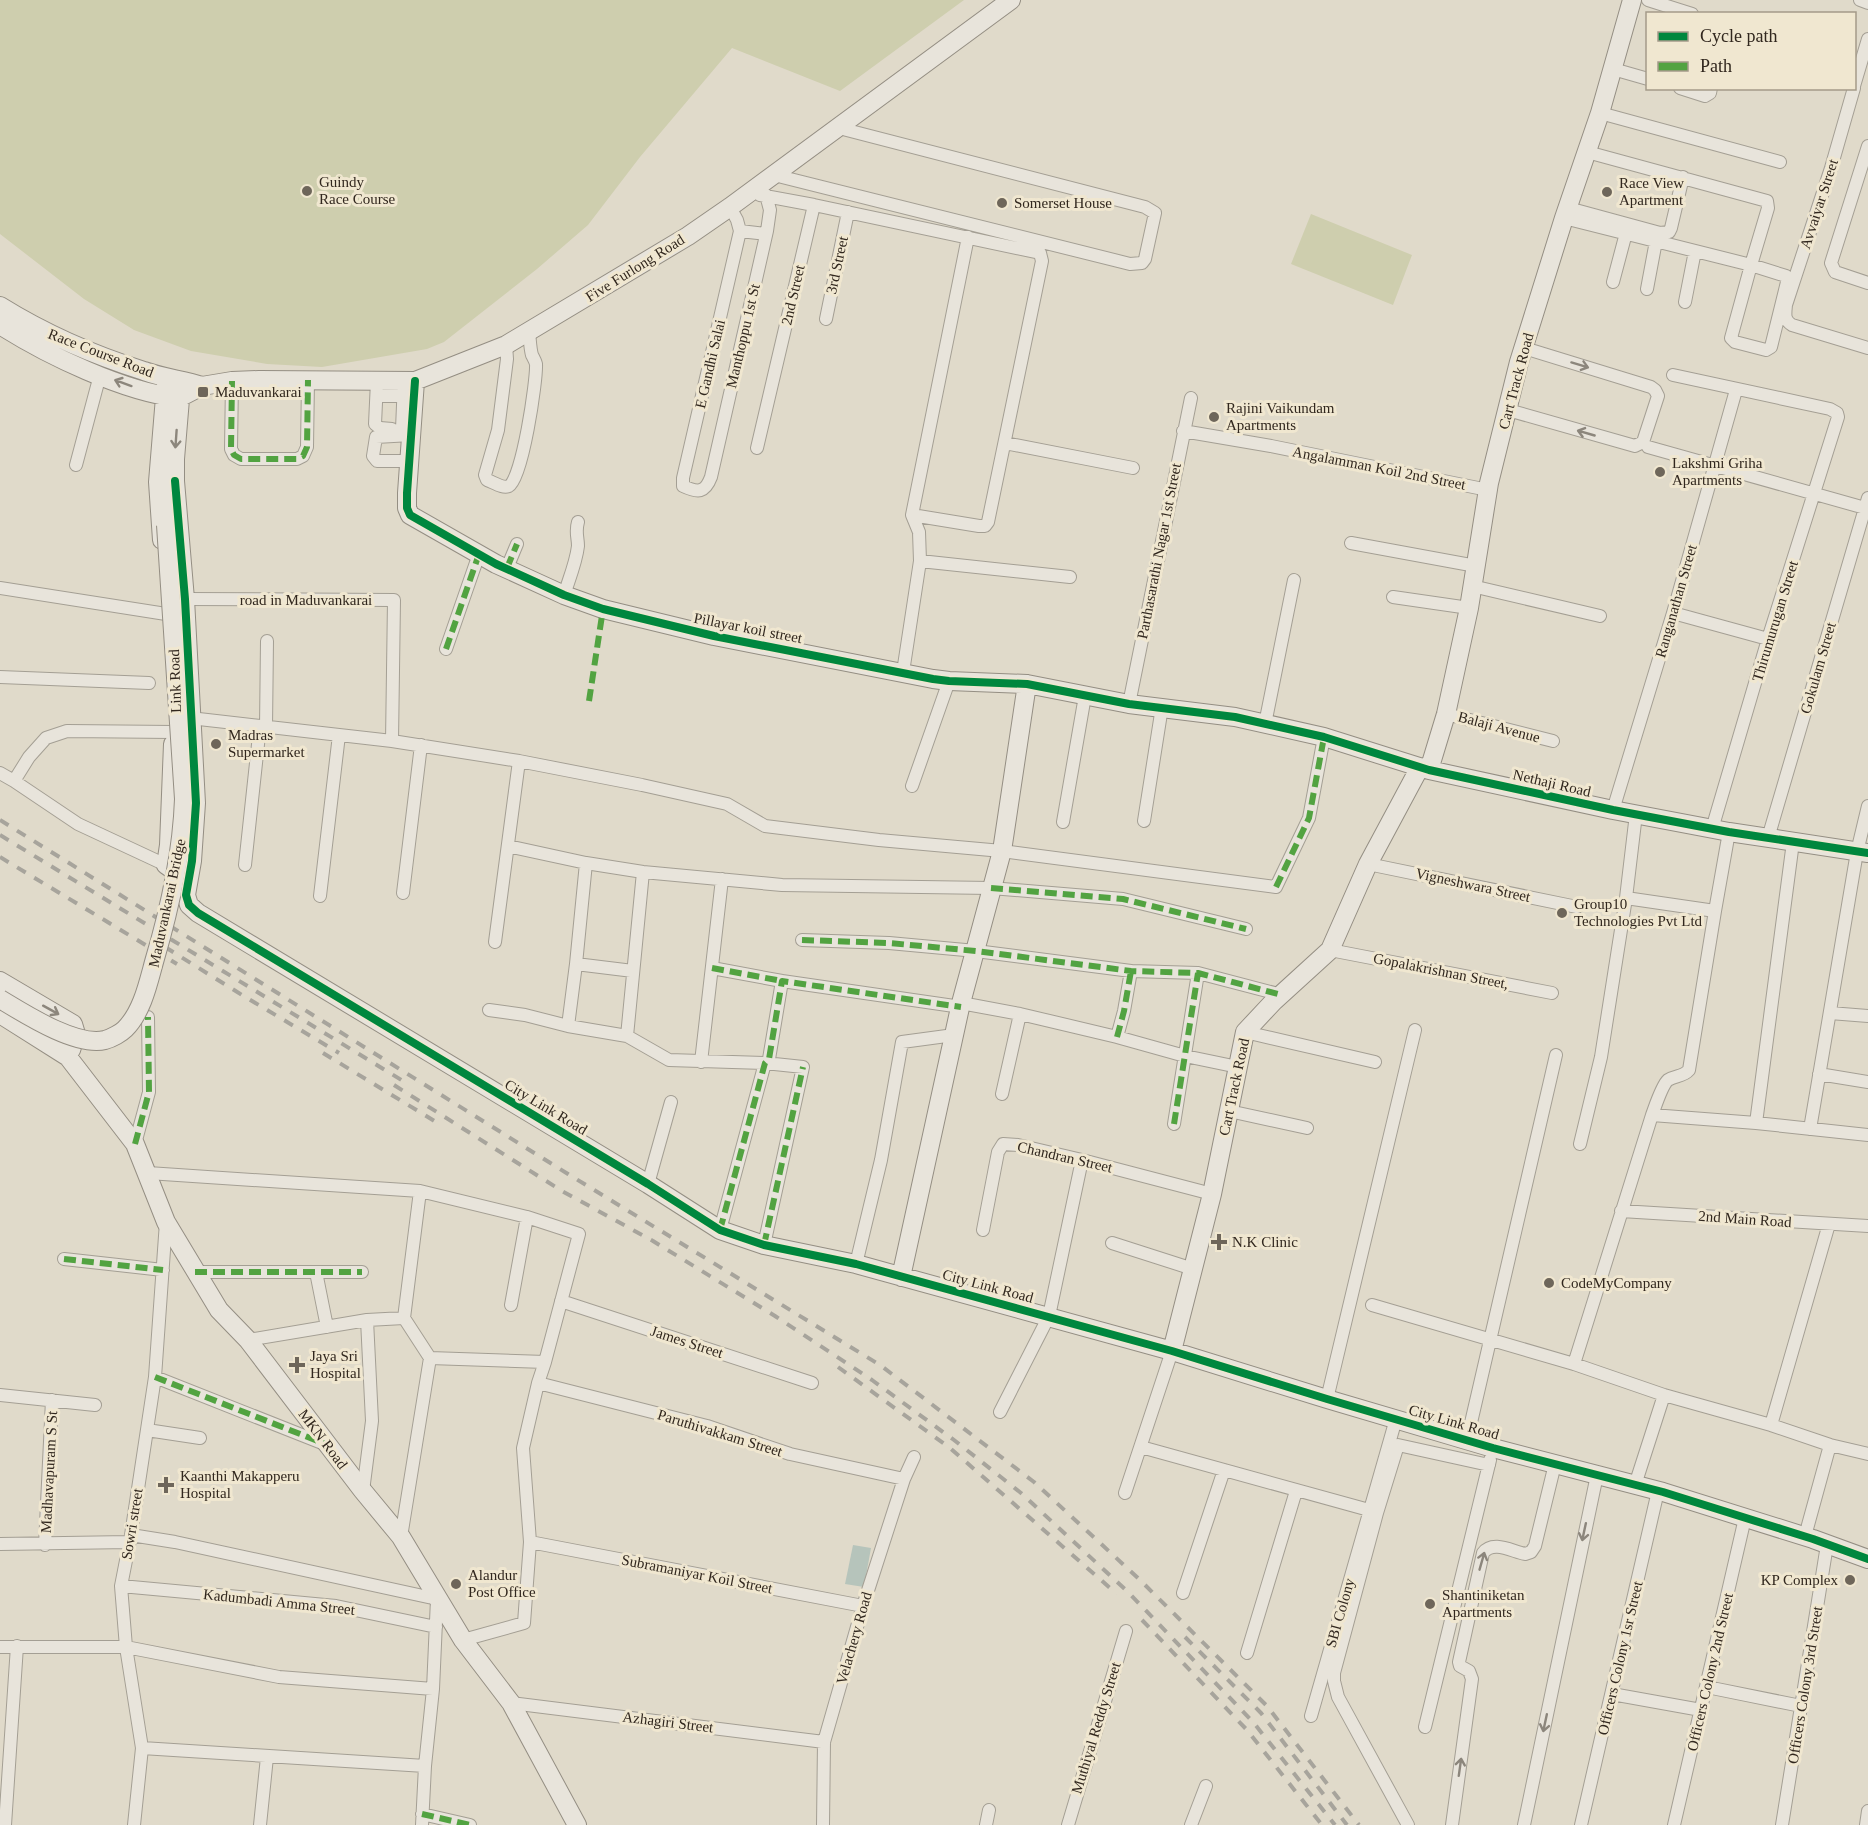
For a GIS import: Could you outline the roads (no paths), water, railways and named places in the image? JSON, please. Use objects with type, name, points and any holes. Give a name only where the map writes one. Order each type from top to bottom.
[{"type":"street","name":"Five Furlong Road","points":[[173,388],[232,381],[308,380],[377,388],[408,386],[506,345],[678,242],[730,207],[757,194],[774,175],[1011,0]]},
{"type":"street","name":"Cart Track Road","points":[[1172,1351],[1212,1194],[1245,1032],[1330,950],[1368,864],[1425,768],[1446,714],[1476,566],[1488,490],[1524,348],[1600,113],[1632,0]]},
{"type":"street","points":[[1648,0],[1686,12]]},
{"type":"street","points":[[1860,0],[1868,3]]},
{"type":"street","name":"Avvaiyar Street","points":[[1856,80],[1868,39]]},
{"type":"street","points":[[1613,69],[1646,79]]},
{"type":"street","points":[[1686,90],[1705,96],[1711,90]]},
{"type":"street","name":"Avvaiyar Street","points":[[1853,90],[1831,168],[1786,305],[1786,320],[1792,325],[1868,348]]},
{"type":"street","points":[[1600,113],[1780,162]]},
{"type":"street","points":[[774,175],[1130,264],[1142,263],[1145,259],[1155,213],[1145,207],[839,128]]},
{"type":"street","points":[[1868,146],[1831,263],[1836,272],[1868,283]]},
{"type":"street","points":[[1566,213],[1626,233],[1751,265],[1786,276],[1788,278],[1771,347],[1766,350],[1734,342],[1731,338],[1751,265],[1768,208],[1767,201],[1587,152]]},
{"type":"street","points":[[1566,213],[1666,233],[1671,228],[1683,177]]},
{"type":"street","points":[[757,194],[969,237],[1042,256],[988,522],[984,526],[979,526],[912,515]]},
{"type":"street","name":"Manthoppu 1st St","points":[[711,477],[770,210],[757,194]]},
{"type":"street","name":"2nd Street","points":[[757,448],[814,205]]},
{"type":"street","points":[[730,207],[740,231],[766,234]]},
{"type":"street","name":"3rd Street","points":[[826,319],[848,212]]},
{"type":"street","name":"E Gandhi Salai","points":[[711,477],[704,490],[683,486],[740,231]]},
{"type":"street","points":[[1613,282],[1626,233]]},
{"type":"street","points":[[903,672],[920,561],[919,532],[912,515],[969,237]]},
{"type":"street","points":[[1647,289],[1656,241]]},
{"type":"street","points":[[1685,302],[1695,251]]},
{"type":"street","name":"Race Course Road","points":[[0,306],[36,328],[97,355],[145,372],[173,388]]},
{"type":"street","points":[[0,325],[37,347],[100,375],[173,388],[167,481]]},
{"type":"street","points":[[506,345],[507,359],[498,430],[485,475],[487,480],[509,486],[515,481],[519,467],[534,391],[536,363],[532,355],[529,332]]},
{"type":"street","points":[[1508,410],[1635,446],[1643,442],[1658,396],[1651,387],[1524,348]]},
{"type":"street","points":[[76,465],[100,375]]},
{"type":"street","points":[[1672,375],[1736,390]]},
{"type":"street","points":[[232,381],[231,449],[234,455],[240,459],[297,459],[303,456],[307,447],[308,380]]},
{"type":"street","name":"Pillayar koil street","points":[[408,386],[407,508],[410,515],[479,554],[564,595],[603,609],[714,636],[949,681],[1027,684],[1129,704],[1235,717]]},
{"type":"street","points":[[377,388],[376,427],[408,431]]},
{"type":"street","name":"Thirumurugan Street","points":[[1652,1115],[1665,1084],[1669,1080],[1685,1075],[1689,1070],[1715,911],[1721,830],[1768,639],[1838,417],[1837,413],[1830,410],[1736,390]]},
{"type":"street","name":"Ranganathan Street","points":[[1613,810],[1673,613],[1736,390]]},
{"type":"street","name":"Parthasarathi Nagar 1st Street","points":[[1129,704],[1191,398]]},
{"type":"street","points":[[408,431],[376,437],[373,456],[377,461],[409,460]]},
{"type":"street","name":"Angalamman Koil 2nd Street","points":[[1183,431],[1271,446],[1488,490]]},
{"type":"street","points":[[1005,443],[1133,468]]},
{"type":"street","points":[[1648,447],[1814,495],[1866,503]]},
{"type":"street","name":"Maduvankarai Bridge","points":[[0,999],[46,1025],[77,1038],[105,1040],[125,1029],[132,1020],[140,1007],[149,983],[176,874],[184,799],[166,525],[167,481]]},
{"type":"street","name":"Link Road","points":[[167,481],[185,599],[196,803],[192,861],[188,880]]},
{"type":"street","name":"Link Road","points":[[166,865],[173,756],[166,614],[167,481]]},
{"type":"street","name":"Gokulam Street","points":[[1768,838],[1866,503]]},
{"type":"street","points":[[564,595],[575,560],[578,522]]},
{"type":"street","points":[[1351,543],[1476,566]]},
{"type":"street","points":[[507,568],[517,544]]},
{"type":"street","points":[[446,649],[479,554]]},
{"type":"street","points":[[920,561],[1070,577]]},
{"type":"street","points":[[1265,724],[1294,580]]},
{"type":"street","points":[[1472,586],[1600,616]]},
{"type":"street","points":[[0,588],[166,614]]},
{"type":"street","points":[[1393,597],[1468,608]]},
{"type":"street","name":"road in Maduvankarai","points":[[185,599],[394,600],[392,741]]},
{"type":"street","points":[[1673,613],[1768,639]]},
{"type":"street","points":[[246,865],[263,726],[267,641]]},
{"type":"street","points":[[0,676],[149,683]]},
{"type":"street","points":[[912,786],[949,681]]},
{"type":"street","points":[[901,1277],[961,1005],[1002,851],[1027,684]]},
{"type":"street","points":[[1063,822],[1085,696]]},
{"type":"street","points":[[1144,821],[1161,707]]},
{"type":"street","name":"Balaji Avenue","points":[[1446,714],[1553,741]]},
{"type":"street","name":"Nethaji Road","points":[[1235,717],[1324,737],[1425,768],[1613,810],[1768,838],[1862,852]]},
{"type":"street","points":[[190,718],[392,741],[519,761],[727,804],[765,826],[879,840],[1002,851],[1276,887],[1310,819],[1324,737]]},
{"type":"street","points":[[14,781],[46,738],[67,731],[173,732]]},
{"type":"street","points":[[320,896],[339,735]]},
{"type":"street","points":[[403,893],[421,745]]},
{"type":"street","points":[[495,942],[519,761]]},
{"type":"street","points":[[0,773],[78,824],[166,865],[188,880]]},
{"type":"street","points":[[1810,1129],[1818,1074],[1862,852],[1868,806]]},
{"type":"street","points":[[1580,1144],[1601,1057],[1626,898],[1636,814]]},
{"type":"street","points":[[1756,1123],[1793,842]]},
{"type":"street","points":[[507,846],[586,863],[643,872],[782,885],[991,888],[1123,899],[1246,929]]},
{"type":"street","points":[[568,1026],[586,863]]},
{"type":"street","name":"Vigneshwara Street","points":[[1368,864],[1577,907]]},
{"type":"street","points":[[627,1036],[643,872]]},
{"type":"street","points":[[701,1062],[722,879]]},
{"type":"street","name":"City Link Road","points":[[188,880],[186,895],[189,906],[198,913],[648,1184],[720,1230],[764,1245],[856,1264],[1172,1351],[1467,1440],[1491,1457],[1555,1464],[1658,1491],[1805,1536],[1868,1559]]},
{"type":"street","points":[[1626,898],[1715,911]]},
{"type":"street","points":[[802,940],[889,943],[976,951],[1131,971],[1198,973],[1282,995]]},
{"type":"street","name":"Gopalakrishnan Street,","points":[[1330,950],[1552,993]]},
{"type":"street","points":[[576,964],[633,971]]},
{"type":"street","points":[[712,968],[782,981],[1020,1014],[1185,1056],[1238,1067]]},
{"type":"street","points":[[1117,1037],[1131,971]]},
{"type":"street","points":[[1174,1124],[1198,973]]},
{"type":"street","points":[[0,981],[73,1024],[76,1034],[68,1057]]},
{"type":"street","points":[[720,1230],[765,1063],[770,1059],[782,981]]},
{"type":"street","points":[[489,1010],[627,1036],[669,1060],[765,1063],[803,1067],[764,1245]]},
{"type":"street","points":[[1830,1013],[1868,1016]]},
{"type":"street","name":"MKN Road","points":[[0,1014],[68,1057],[135,1144],[166,1222],[219,1310],[248,1340],[401,1537],[463,1640],[511,1702],[577,1825]]},
{"type":"street","points":[[1002,1094],[1020,1014]]},
{"type":"street","points":[[135,1144],[149,1092],[148,1017]]},
{"type":"street","points":[[1326,1399],[1415,1030]]},
{"type":"street","points":[[1245,1032],[1375,1062]]},
{"type":"street","points":[[856,1264],[881,1160],[902,1042],[954,1035]]},
{"type":"street","points":[[1467,1440],[1556,1054]]},
{"type":"street","points":[[1818,1074],[1868,1082]]},
{"type":"street","points":[[648,1184],[671,1102]]},
{"type":"street","points":[[1229,1111],[1307,1128]]},
{"type":"street","points":[[1574,1364],[1652,1115],[1868,1135]]},
{"type":"street","name":"Chandran Street","points":[[983,1230],[998,1152],[1003,1144],[1018,1145],[1082,1160],[1212,1194]]},
{"type":"street","points":[[1000,1412],[1049,1316],[1082,1160]]},
{"type":"street","points":[[148,1173],[420,1191],[526,1216],[579,1234],[538,1383],[524,1448],[530,1542],[524,1623],[463,1640]]},
{"type":"street","points":[[401,1537],[430,1358],[404,1318],[420,1191]]},
{"type":"street","name":"2nd Main Road","points":[[1621,1211],[1868,1226]]},
{"type":"street","points":[[511,1305],[526,1216]]},
{"type":"street","name":"Sowri street","points":[[134,1825],[142,1748],[126,1647],[121,1586],[155,1377],[166,1222]]},
{"type":"street","points":[[1771,1425],[1829,1224]]},
{"type":"street","points":[[1112,1243],[1193,1269]]},
{"type":"street","points":[[64,1259],[163,1270]]},
{"type":"street","points":[[195,1272],[362,1272]]},
{"type":"street","points":[[316,1272],[327,1327]]},
{"type":"street","name":"James Street","points":[[561,1301],[812,1383]]},
{"type":"street","points":[[1372,1305],[1574,1364],[1664,1395],[1868,1454]]},
{"type":"street","points":[[248,1340],[367,1320],[404,1318]]},
{"type":"street","points":[[363,1491],[372,1421],[367,1320]]},
{"type":"street","points":[[1125,1493],[1172,1351]]},
{"type":"street","points":[[430,1358],[545,1362]]},
{"type":"street","points":[[155,1377],[328,1445]]},
{"type":"street","name":"Paruthivakkam Street","points":[[538,1383],[707,1426],[790,1454],[904,1479]]},
{"type":"street","points":[[0,1395],[95,1405]]},
{"type":"street","points":[[1635,1485],[1664,1395]]},
{"type":"street","name":"Madhavapuram S St","points":[[45,1545],[52,1400]]},
{"type":"street","name":"SBI Colony","points":[[1311,1716],[1396,1419]]},
{"type":"street","points":[[147,1430],[200,1438]]},
{"type":"street","points":[[1805,1536],[1830,1444]]},
{"type":"street","points":[[1408,1825],[1338,1697],[1334,1681],[1334,1673],[1377,1513],[1398,1445],[1491,1457],[1425,1727]]},
{"type":"street","points":[[1141,1448],[1369,1510]]},
{"type":"street","name":"Velachery Road","points":[[823,1825],[824,1742],[863,1606],[904,1479],[914,1457]]},
{"type":"street","points":[[1452,1825],[1472,1679],[1469,1671],[1460,1666],[1459,1662],[1483,1553],[1493,1545],[1525,1554],[1531,1552],[1535,1546],[1555,1464]]},
{"type":"street","points":[[1182,1593],[1224,1470]]},
{"type":"street","points":[[1524,1825],[1597,1475]]},
{"type":"street","points":[[1247,1653],[1296,1491]]},
{"type":"street","name":"Officers Colony 1sr Street","points":[[1581,1825],[1658,1491]]},
{"type":"street","name":"Officers Colony 2nd Street","points":[[1678,1824],[1701,1710],[1745,1518]]},
{"type":"street","points":[[0,1544],[45,1545],[130,1539],[175,1542],[437,1599],[433,1689],[422,1820],[470,1825]]},
{"type":"street","name":"Subramaniyar Koil Street","points":[[530,1542],[863,1606]]},
{"type":"street","name":"Officers Colony 3rd Street","points":[[1782,1825],[1827,1545]]},
{"type":"street","name":"Kadumbadi Amma Street","points":[[121,1586],[336,1606],[436,1627]]},
{"type":"street","name":"Muthiyal Reddy Street","points":[[1068,1825],[1126,1630]]},
{"type":"street","points":[[5,1825],[17,1646]]},
{"type":"street","points":[[0,1647],[126,1647],[279,1677],[433,1689]]},
{"type":"street","points":[[1707,1687],[1801,1706]]},
{"type":"street","points":[[1612,1694],[1701,1710]]},
{"type":"street","name":"Azhagiri Street","points":[[511,1702],[824,1742]]},
{"type":"street","points":[[142,1748],[425,1766]]},
{"type":"street","points":[[260,1825],[267,1757]]},
{"type":"street","points":[[1191,1825],[1206,1786]]},
{"type":"street","points":[[986,1825],[989,1810]]},
{"type":"street","points":[[1866,1825],[1868,1811]]},
{"type":"railway","points":[[0,820],[568,1174],[880,1365],[1034,1482],[1139,1579],[1267,1706],[1359,1825]]},
{"type":"railway","points":[[0,835],[408,1084]]},
{"type":"railway","points":[[0,857],[177,964]]},
{"type":"railway","points":[[165,947],[339,1053]]},
{"type":"railway","points":[[323,1053],[441,1125]]},
{"type":"railway","points":[[394,1085],[562,1191],[653,1241],[775,1316],[872,1380],[954,1440],[1021,1493],[1128,1592],[1253,1722],[1335,1825]]},
{"type":"railway","points":[[838,1367],[950,1448],[1117,1594]]},
{"type":"railway","points":[[1142,1620],[1247,1730],[1322,1825]]},
{"type":"railway","points":[[1185,1637],[1261,1713],[1347,1825]]},
{"type":"place","name":"Guindy Race Course","points":[[307,191]]},
{"type":"place","name":"Race View Apartment","points":[[1607,192]]},
{"type":"place","name":"Somerset House","points":[[1002,203]]},
{"type":"place","name":"Maduvankarai","points":[[203,392]]},
{"type":"place","name":"Rajini Vaikundam Apartments","points":[[1214,417]]},
{"type":"place","name":"Lakshmi Griha Apartments","points":[[1660,472]]},
{"type":"place","name":"Madras Supermarket","points":[[216,744]]},
{"type":"place","name":"Group10 Technologies Pvt Ltd","points":[[1562,913]]},
{"type":"place","name":"N.K Clinic","points":[[1219,1242]]},
{"type":"place","name":"CodeMyCompany","points":[[1549,1283]]},
{"type":"place","name":"Jaya Sri Hospital","points":[[297,1365]]},
{"type":"place","name":"Kaanthi Makapperu Hospital","points":[[166,1485]]},
{"type":"place","name":"KP Complex","points":[[1850,1580]]},
{"type":"place","name":"Alandur Post Office","points":[[456,1584]]},
{"type":"place","name":"Shantiniketan Apartments","points":[[1430,1604]]}]
